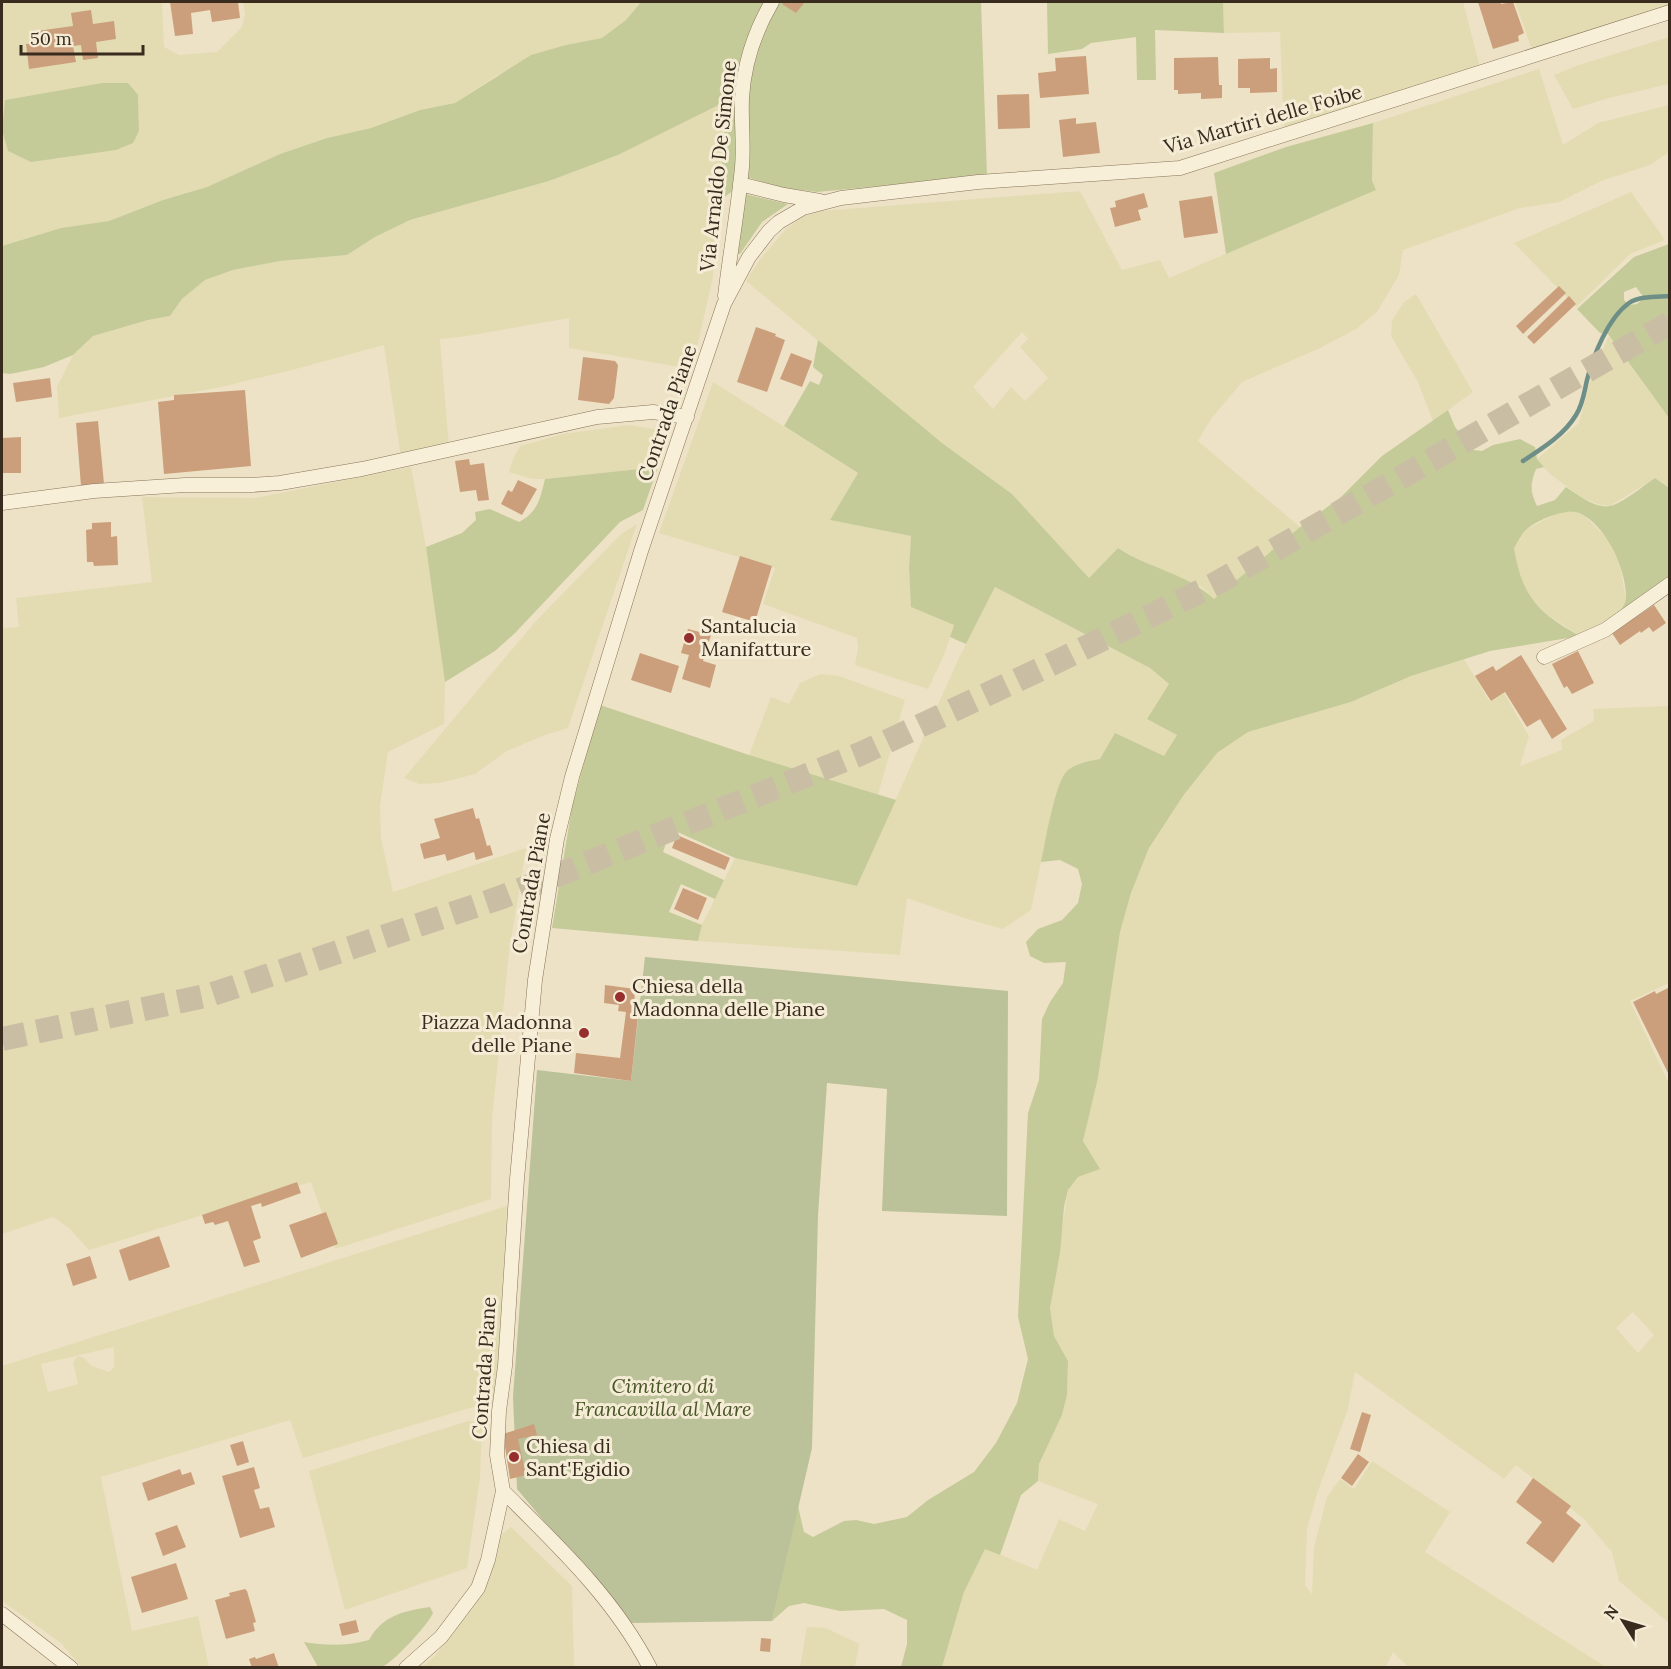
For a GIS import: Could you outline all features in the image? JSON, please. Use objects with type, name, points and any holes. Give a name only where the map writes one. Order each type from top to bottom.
[{"type":"street","name":"Via Arnaldo De Simone","points":[[724,304],[740,184],[742,96],[748,56],[762,18],[772,2]]},
{"type":"street","name":"Via Martiri delle Foibe","points":[[724,304],[749,257],[769,231],[793,213],[823,201],[978,182],[1180,168],[1670,12]]},
{"type":"street","points":[[740,184],[784,195],[823,201]]},
{"type":"street","name":"Contrada Piane","points":[[406,1668],[441,1637],[478,1588],[488,1560],[503,1491],[497,1455],[499,1411],[505,1366],[525,1074],[536,965],[557,839],[572,777],[631,583],[724,304]]},
{"type":"street","points":[[2,502],[94,491],[185,485],[280,483],[362,469],[597,417],[653,412],[687,417]]},
{"type":"street","points":[[1544,657],[1605,630],[1670,584]]},
{"type":"street","points":[[503,1491],[563,1550],[598,1590],[638,1644],[650,1668]]},
{"type":"street","points":[[2,1614],[71,1668]]},
{"type":"shaded area","points":[[2,2],[162,2],[164,47],[179,55],[217,52],[242,27],[245,14],[243,2],[641,2],[626,20],[602,38],[566,45],[496,76],[455,103],[420,110],[371,128],[327,138],[280,154],[207,187],[163,200],[109,221],[61,228],[2,246],[2,130],[8,151],[56,159],[85,154],[139,131],[138,95],[102,83],[5,100],[2,129]]},
{"type":"shaded area","points":[[1223,2],[1463,2],[1480,67],[1284,130],[1280,32],[1224,33]]},
{"type":"shaded area","points":[[1515,2],[1669,2],[1670,7],[1532,50]]},
{"type":"shaded area","points":[[1669,37],[1669,84],[1573,109],[1554,75],[1576,66]]},
{"type":"shaded area","points":[[1539,69],[1563,145],[1598,123],[1669,105],[1669,152],[1650,165],[1601,181],[1559,202],[1520,208],[1403,250],[1399,275],[1377,312],[1356,329],[1318,349],[1242,382],[1211,419],[1198,441],[1300,527],[1214,599],[1202,587],[1151,566],[1118,548],[1089,578],[1012,494],[942,443],[746,281],[761,258],[786,229],[802,217],[821,211],[1080,191],[1122,270],[1160,260],[1169,278],[1376,190],[1372,180],[1373,123]],"holes":[[[1022,332],[1028,339],[1020,347],[1048,378],[1025,401],[1011,387],[993,409],[973,387]]]},
{"type":"shaded area","points":[[728,101],[713,277],[692,369],[569,348],[569,318],[440,339],[449,446],[401,458],[384,345],[221,387],[59,418],[57,387],[73,355],[93,336],[170,316],[182,299],[205,280],[233,270],[280,261],[347,255],[375,237],[410,220],[549,181],[618,155]]},
{"type":"shaded area","points":[[1631,192],[1665,240],[1630,254],[1576,307],[1514,243]]},
{"type":"shaded area","points":[[1416,294],[1473,392],[1433,421],[1418,382],[1391,336],[1392,321],[1403,303]]},
{"type":"shaded area","points":[[1609,336],[1669,418],[1669,488],[1655,478],[1610,506],[1600,505],[1581,497],[1550,474],[1537,459],[1579,423],[1593,370]]},
{"type":"shaded area","points":[[713,382],[858,473],[830,520],[911,536],[909,568],[911,607],[954,625],[944,655],[928,689],[855,665],[857,638],[763,604],[775,568],[659,533]]},
{"type":"shaded area","points":[[628,425],[669,431],[658,467],[545,479],[532,479],[509,472],[520,446],[563,434]]},
{"type":"shaded area","points":[[411,467],[441,649],[445,682],[444,724],[388,752],[380,806],[381,838],[393,892],[526,848],[509,953],[492,1119],[491,1199],[335,1249],[311,1182],[89,1250],[69,1228],[53,1217],[2,1234],[2,628],[19,627],[16,598],[152,582],[142,497],[255,498]]},
{"type":"shaded area","points":[[1560,512],[1576,512],[1586,517],[1608,539],[1620,566],[1626,600],[1621,611],[1580,636],[1545,613],[1531,598],[1522,583],[1514,548],[1527,529]]},
{"type":"shaded area","points":[[637,524],[568,728],[507,751],[475,774],[440,783],[419,784],[404,778],[535,622],[621,534]]},
{"type":"shaded area","points":[[995,587],[1150,668],[1169,684],[1177,735],[1165,756],[1083,762],[1054,801],[1031,910],[1003,929],[907,898],[900,955],[698,941],[702,925],[735,858],[857,886],[958,660]]},
{"type":"shaded area","points":[[1464,659],[1490,702],[1504,693],[1529,736],[1520,766],[1562,750],[1561,740],[1594,721],[1593,709],[1669,706],[1669,983],[1630,1001],[1669,1084],[1669,1623],[1619,1581],[1612,1552],[1584,1519],[1516,1465],[1504,1479],[1355,1372],[1348,1409],[1318,1491],[1307,1529],[1305,1585],[1312,1594],[1314,1547],[1327,1497],[1340,1479],[1354,1489],[1372,1461],[1450,1512],[1425,1552],[1606,1667],[1408,1667],[1393,1652],[1385,1668],[942,1668],[964,1592],[985,1548],[1037,1570],[1059,1519],[1085,1531],[1098,1504],[1038,1481],[1039,1464],[1062,1415],[1067,1395],[1068,1361],[1054,1336],[1050,1308],[1068,1190],[1078,1177],[1099,1169],[1083,1141],[1098,1078],[1120,932],[1131,893],[1149,848],[1183,796],[1217,753],[1248,732],[1351,702],[1411,676]],"holes":[[[1633,1312],[1654,1335],[1638,1353],[1616,1328]]]},
{"type":"shaded area","points":[[820,674],[839,676],[905,700],[878,795],[749,755],[771,697],[789,704],[800,683]]},
{"type":"shaded area","points":[[507,1206],[496,1403],[480,1405],[303,1458],[290,1420],[101,1477],[132,1631],[198,1616],[209,1667],[81,1667],[61,1643],[2,1601],[2,1366]],"holes":[[[114,1347],[114,1367],[109,1372],[92,1366],[84,1358],[78,1356],[73,1362],[78,1384],[48,1392],[41,1364]]]},
{"type":"shaded area","points":[[468,1421],[482,1422],[480,1478],[467,1568],[345,1610],[309,1471]]},
{"type":"shaded area","points":[[511,1527],[572,1586],[574,1667],[421,1668],[434,1657],[471,1610],[489,1580],[502,1534]]},
{"type":"shaded area","points":[[807,1627],[826,1628],[859,1644],[855,1667],[800,1667]]},
{"type":"green space","points":[[641,2],[981,2],[987,176],[817,192],[778,187],[750,178],[719,201],[727,101],[618,155],[549,181],[410,220],[375,237],[347,255],[280,261],[233,270],[205,280],[182,299],[170,316],[93,336],[73,355],[44,367],[10,374],[2,373],[2,246],[61,228],[109,221],[163,200],[207,187],[280,154],[327,138],[371,128],[420,110],[455,103],[531,55],[602,38],[626,20]]},
{"type":"green space","points":[[1047,2],[1223,2],[1224,33],[1155,30],[1156,80],[1137,80],[1136,37],[1091,43],[1082,49],[1048,54]]},
{"type":"green space","points":[[102,83],[128,83],[138,95],[139,131],[133,143],[116,150],[31,162],[8,151],[2,130],[5,100]]},
{"type":"green space","points":[[1373,123],[1372,180],[1376,190],[1226,254],[1214,173],[1286,147]]},
{"type":"green space","points":[[745,194],[788,204],[762,222],[738,254]]},
{"type":"green space","points":[[1670,244],[1669,418],[1608,334],[1600,333],[1577,309],[1634,257]],"holes":[[[1636,287],[1644,298],[1637,304],[1629,305],[1624,300],[1624,292]]]},
{"type":"green space","points":[[818,340],[942,443],[1012,494],[1089,578],[1118,548],[1192,583],[1214,599],[1300,527],[1341,497],[1382,456],[1448,410],[1455,427],[1474,450],[1482,451],[1493,445],[1520,439],[1535,447],[1537,459],[1544,467],[1536,469],[1532,484],[1537,506],[1555,500],[1566,487],[1586,500],[1604,506],[1621,502],[1655,478],[1669,488],[1669,578],[1621,611],[1626,598],[1623,575],[1613,550],[1598,527],[1579,513],[1573,512],[1559,513],[1538,522],[1525,531],[1514,548],[1522,579],[1534,602],[1543,611],[1580,636],[1490,651],[1411,676],[1351,702],[1248,732],[1217,753],[1183,796],[1149,848],[1131,893],[1120,932],[1098,1078],[1083,1141],[1100,1169],[1078,1177],[1068,1190],[1064,1207],[1060,1253],[1050,1308],[1054,1336],[1068,1361],[1067,1395],[1062,1415],[1039,1464],[1038,1481],[1021,1495],[1000,1555],[985,1549],[964,1592],[942,1667],[901,1667],[907,1644],[907,1620],[884,1609],[840,1611],[804,1603],[789,1606],[772,1621],[798,1506],[804,1532],[813,1537],[844,1521],[856,1520],[874,1524],[907,1517],[928,1500],[974,1472],[996,1443],[1017,1403],[1028,1359],[1018,1317],[1028,1113],[1039,1080],[1042,1019],[1063,983],[1066,962],[1044,963],[1030,956],[1026,942],[1038,929],[1062,920],[1078,903],[1082,884],[1078,869],[1060,860],[1041,862],[1051,813],[1063,776],[1076,766],[1100,759],[1115,733],[1164,756],[1177,735],[1147,719],[1169,684],[1150,668],[995,587],[966,644],[950,637],[954,625],[911,607],[909,568],[911,536],[830,520],[858,473],[784,426],[810,381],[819,385],[823,375],[813,367]]},
{"type":"green space","points":[[658,467],[643,510],[620,522],[514,634],[495,651],[445,682],[426,547],[462,533],[476,520],[475,512],[490,509],[519,522],[534,509],[540,499],[545,479]]},
{"type":"green space","points":[[600,705],[749,755],[896,800],[857,886],[735,858],[671,829],[663,852],[724,880],[715,899],[681,884],[669,912],[702,925],[698,941],[552,928],[572,807]]},
{"type":"green space","name":"Cimitero di Francavilla al Mare","points":[[645,957],[1008,991],[1007,1216],[882,1211],[887,1089],[827,1083],[818,1215],[812,1448],[772,1621],[630,1623],[517,1489],[513,1397],[537,1070],[631,1081]]},
{"type":"green space","points":[[430,1607],[433,1613],[424,1626],[401,1652],[380,1668],[318,1667],[304,1642],[337,1645],[369,1640],[380,1625],[394,1616]]},
{"type":"building","points":[[170,2],[238,2],[240,18],[212,22],[210,10],[191,13],[193,34],[175,36]]},
{"type":"building","points":[[784,2],[805,2],[796,13],[782,4]]},
{"type":"building","points":[[1478,2],[1500,2],[1501,4],[1513,2],[1524,33],[1518,36],[1519,41],[1493,49]]},
{"type":"building","points":[[91,10],[93,24],[114,21],[116,39],[96,42],[98,58],[83,60],[81,45],[73,46],[76,62],[29,69],[26,44],[39,42],[37,31],[73,26],[71,13]]},
{"type":"building","points":[[1086,56],[1089,94],[1040,98],[1038,73],[1056,71],[1055,58]]},
{"type":"building","points":[[1218,57],[1222,98],[1201,99],[1201,93],[1178,94],[1178,90],[1174,90],[1174,58]]},
{"type":"building","points":[[1270,58],[1270,69],[1277,68],[1277,92],[1250,93],[1250,88],[1238,88],[1238,59]]},
{"type":"building","points":[[1029,94],[1030,128],[998,129],[997,95]]},
{"type":"building","points":[[1076,118],[1076,124],[1096,122],[1100,153],[1063,157],[1059,120]]},
{"type":"building","points":[[1144,193],[1148,207],[1138,210],[1141,220],[1115,227],[1110,208],[1116,207],[1115,201]]},
{"type":"building","points":[[1212,196],[1218,233],[1184,238],[1179,201]]},
{"type":"building","points":[[1559,286],[1566,293],[1523,334],[1516,326]]},
{"type":"building","points":[[1569,296],[1576,304],[1534,344],[1527,337]]},
{"type":"building","points":[[756,327],[785,340],[767,392],[737,382]]},
{"type":"building","points":[[791,353],[812,361],[802,387],[780,379]]},
{"type":"building","points":[[583,357],[615,361],[618,365],[614,398],[609,404],[578,400]]},
{"type":"building","points":[[50,378],[52,397],[16,402],[13,383]]},
{"type":"building","points":[[245,390],[251,466],[164,474],[158,402],[174,400],[174,395]]},
{"type":"building","points":[[98,421],[104,484],[81,486],[76,423]]},
{"type":"building","points":[[21,437],[21,473],[2,473],[2,438]]},
{"type":"building","points":[[469,459],[470,465],[484,463],[489,500],[478,501],[476,490],[460,492],[455,461]]},
{"type":"building","points":[[518,480],[537,489],[522,515],[501,504],[508,490],[512,492]]},
{"type":"building","points":[[111,522],[111,537],[117,536],[118,565],[94,566],[93,562],[87,562],[86,530],[92,529],[92,523]]},
{"type":"building","points":[[740,556],[772,566],[755,622],[722,612]]},
{"type":"building","points":[[1654,605],[1666,623],[1653,632],[1649,627],[1641,633],[1640,631],[1620,645],[1612,633]]},
{"type":"building","points":[[688,629],[711,635],[703,661],[716,665],[710,688],[682,679],[689,655],[681,653]]},
{"type":"building","points":[[1578,651],[1594,683],[1572,694],[1567,686],[1564,688],[1552,664]]},
{"type":"building","points":[[640,653],[679,666],[671,693],[631,680]]},
{"type":"building","points":[[1521,655],[1567,729],[1552,739],[1540,719],[1527,727],[1505,692],[1491,701],[1475,676],[1493,666],[1496,671]]},
{"type":"building","points":[[473,808],[476,819],[479,818],[487,846],[490,845],[493,855],[476,860],[474,852],[447,861],[445,854],[424,859],[420,844],[440,838],[434,819]]},
{"type":"building","points":[[677,835],[730,858],[725,870],[672,848]]},
{"type":"building","points":[[683,888],[707,898],[698,920],[674,909]]},
{"type":"building","points":[[605,985],[635,989],[634,1006],[639,1007],[631,1081],[574,1073],[576,1053],[620,1058],[626,1012],[618,1011],[619,1005],[604,1003]]},
{"type":"building","points":[[1670,987],[1670,1077],[1633,1002],[1655,991],[1656,994]]},
{"type":"building","points":[[297,1182],[301,1193],[262,1207],[261,1203],[251,1206],[261,1238],[253,1241],[260,1262],[244,1267],[228,1221],[215,1225],[213,1222],[205,1224],[202,1215]]},
{"type":"building","points":[[326,1212],[338,1244],[301,1258],[289,1225]]},
{"type":"building","points":[[159,1236],[170,1267],[129,1281],[119,1250]]},
{"type":"building","points":[[90,1256],[97,1278],[73,1286],[66,1264]]},
{"type":"building","points":[[1362,1412],[1371,1415],[1360,1452],[1350,1449]]},
{"type":"building","name":"Chiesa di Sant'Egidio","points":[[534,1424],[537,1435],[518,1439],[526,1475],[510,1479],[503,1434]]},
{"type":"building","points":[[243,1441],[249,1462],[237,1466],[230,1445]]},
{"type":"building","points":[[1358,1454],[1369,1462],[1352,1486],[1341,1478]]},
{"type":"building","points":[[254,1467],[260,1488],[254,1490],[260,1509],[269,1507],[275,1527],[240,1538],[222,1476]]},
{"type":"building","points":[[180,1469],[182,1475],[191,1472],[195,1484],[148,1501],[142,1483]]},
{"type":"building","points":[[1533,1478],[1571,1506],[1566,1513],[1581,1525],[1553,1563],[1526,1543],[1542,1522],[1516,1502]]},
{"type":"building","points":[[177,1525],[186,1547],[163,1556],[155,1533]]},
{"type":"building","points":[[176,1563],[188,1599],[142,1613],[131,1577]]},
{"type":"building","points":[[245,1589],[256,1622],[253,1623],[255,1631],[226,1639],[215,1600]]},
{"type":"building","points":[[356,1620],[359,1632],[342,1636],[339,1624]]},
{"type":"building","points":[[761,1638],[771,1639],[770,1652],[760,1651]]},
{"type":"building","points":[[274,1653],[279,1668],[252,1668],[249,1659]]},
{"type":"waterway","points":[[1523,461],[1559,435],[1576,415],[1582,403],[1597,349],[1621,310],[1638,299],[1670,296]]},
{"type":"tunnel","points":[[2,1039],[210,995],[502,897],[860,754],[1215,584],[1670,323]]},
{"type":"place","name":"Santalucia Manifatture","points":[[689,638]]},
{"type":"place","name":"Chiesa della Madonna delle Piane","points":[[620,997]]},
{"type":"place","name":"Piazza Madonna delle Piane","points":[[584,1033]]},
{"type":"place","name":"Chiesa di Sant'Egidio","points":[[514,1457]]}]
